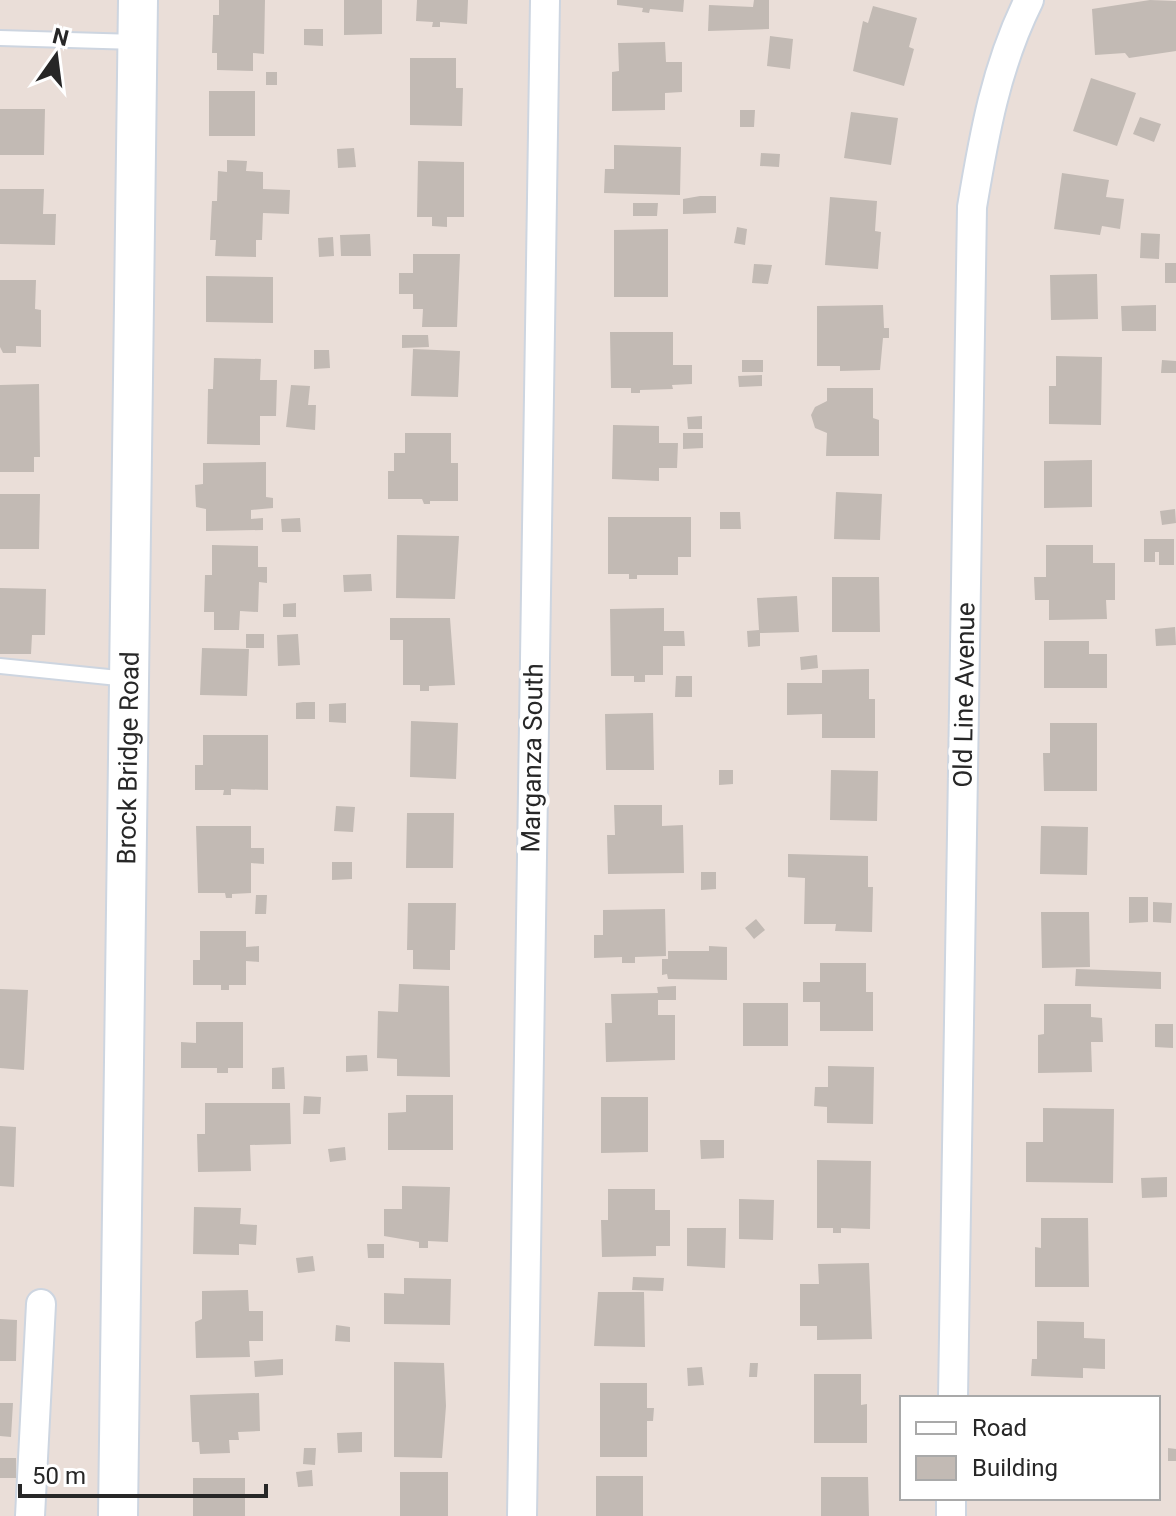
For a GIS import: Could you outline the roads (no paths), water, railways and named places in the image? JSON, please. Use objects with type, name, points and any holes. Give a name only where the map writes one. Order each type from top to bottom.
[{"type":"street","name":"Brock Bridge Road","points":[[118,1516],[138,0]]},
{"type":"street","name":"Marganza South","points":[[522,1516],[545,0]]},
{"type":"street","name":"Old Line Avenue","points":[[953,1396],[972,207],[989,110],[1010,38],[1029,0]]},
{"type":"street","points":[[30,1516],[41,1304]]},
{"type":"lane","points":[[0,38],[137,42]]},
{"type":"lane","points":[[0,666],[129,679]]}]
